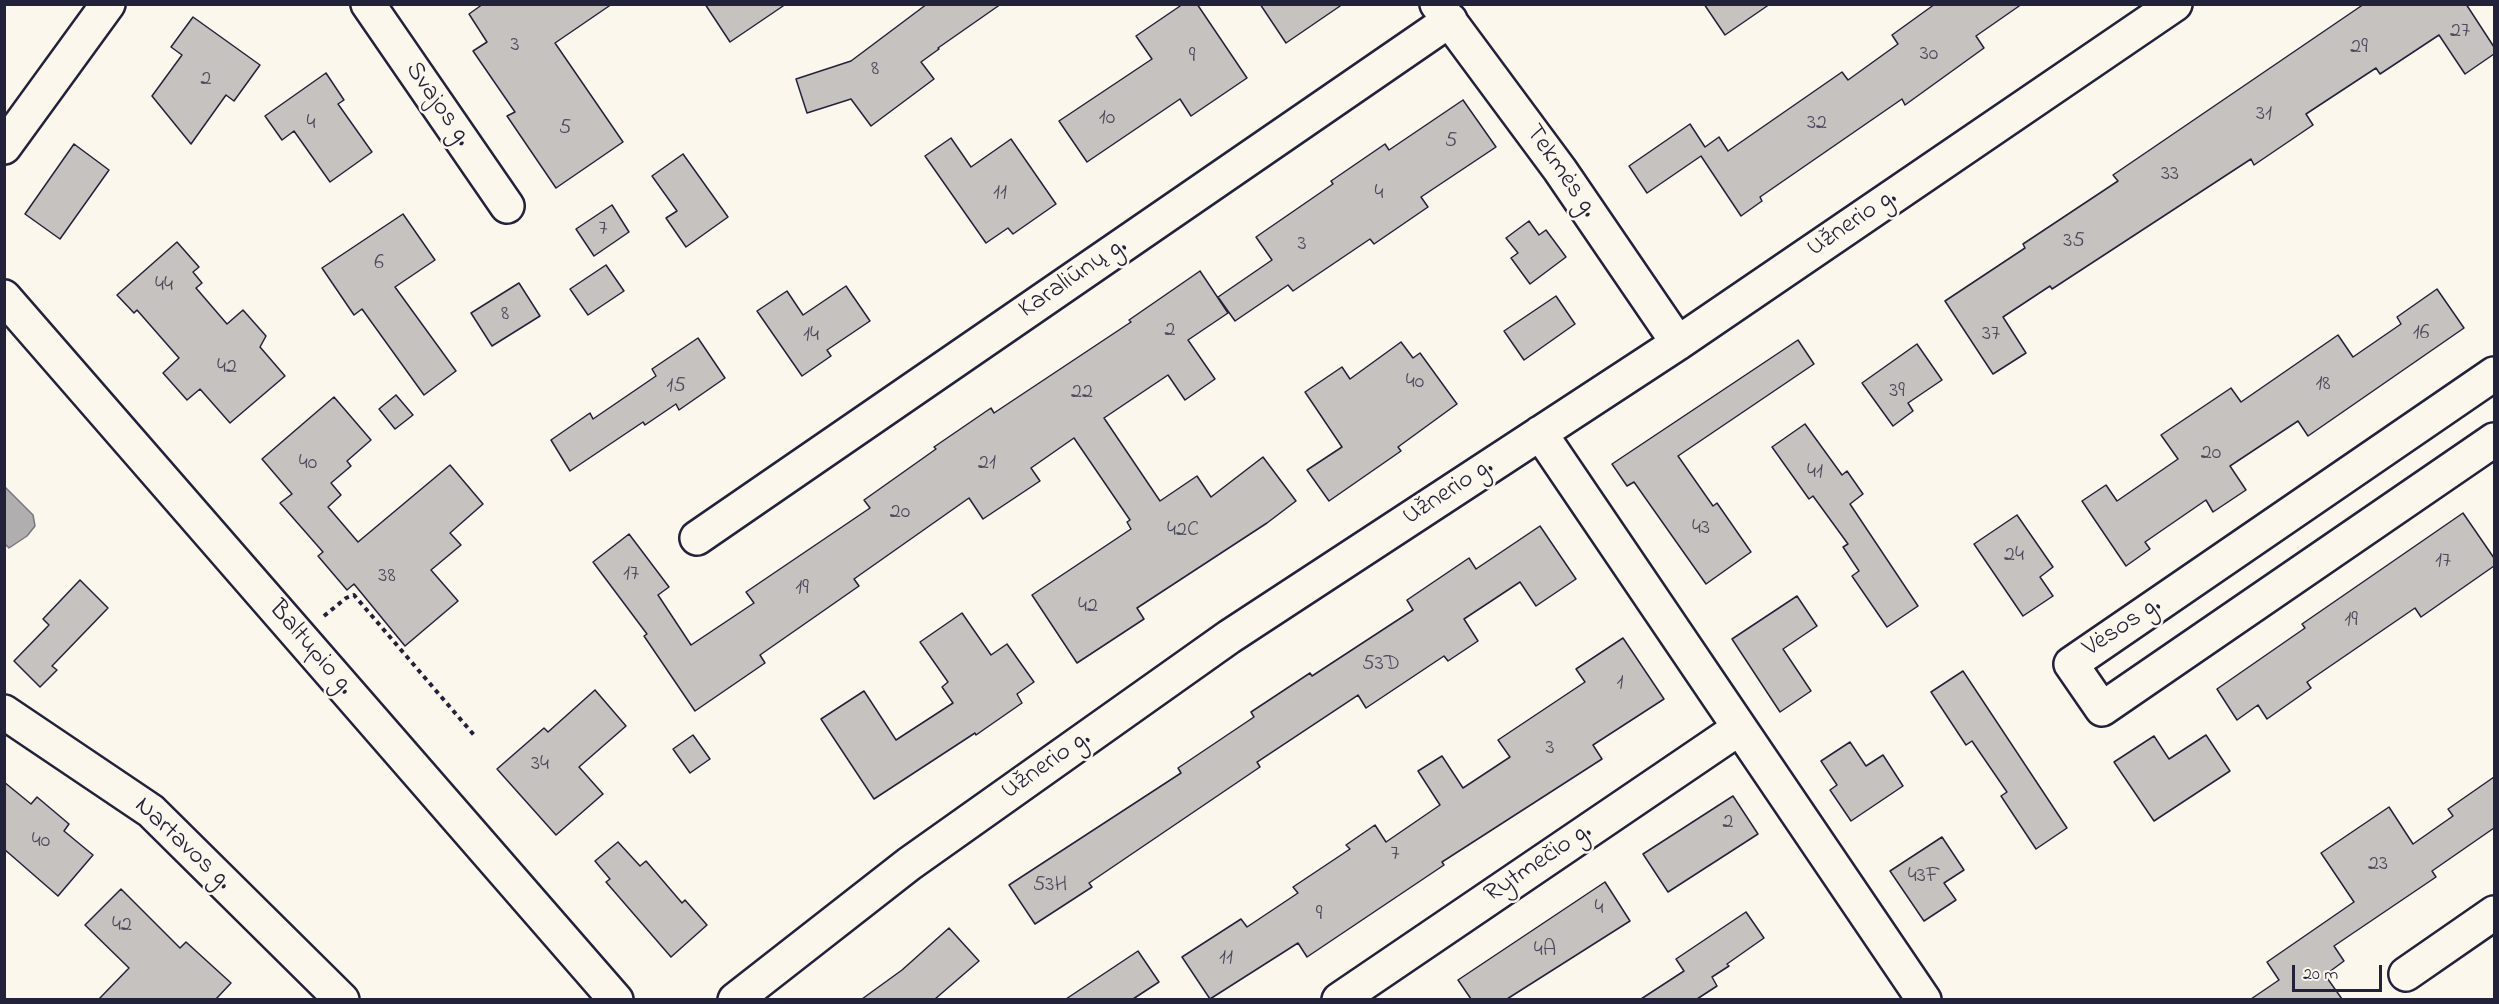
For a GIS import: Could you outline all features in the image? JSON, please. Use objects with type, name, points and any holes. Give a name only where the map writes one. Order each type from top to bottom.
[{"type":"street","points":[[4,147],[108,4]]},
{"type":"street","name":"Svajos g.","points":[[368,4],[507,206]]},
{"type":"street","name":"Užnerio g.","points":[[735,999],[909,864],[1229,637],[1678,343],[2175,4]]},
{"type":"street","name":"Tekmės g.","points":[[1444,12],[1560,170],[1678,343]]},
{"type":"street","name":"Karaliūnų g.","points":[[697,538],[1444,12]]},
{"type":"street","name":"Baltupio g.","points":[[4,297],[616,999]]},
{"type":"street","name":"Vėsos g.","points":[[2494,374],[2071,664],[2102,709],[2494,440]]},
{"type":"street","points":[[1540,434],[1738,729],[1924,999]]},
{"type":"street","name":"Nartavos g.","points":[[4,712],[151,811],[342,999]]},
{"type":"street","name":"Rytmečio g.","points":[[1339,999],[1738,729]]},
{"type":"street","points":[[2406,974],[2494,913]]},
{"type":"path","points":[[299,637],[346,598],[354,595],[474,735]]},
{"type":"shaded area","points":[[5,487],[33,515],[35,526],[27,536],[9,548],[5,544]]},
{"type":"building","points":[[483,4],[612,4],[555,43],[623,142],[556,188],[507,116],[515,112],[473,51],[487,42],[469,14]]},
{"type":"building","points":[[705,4],[786,4],[730,42]]},
{"type":"building","points":[[927,4],[1001,4],[921,62],[934,79],[871,126],[851,99],[807,113],[796,79],[851,61]]},
{"type":"building","points":[[1183,4],[1197,4],[1247,78],[1191,116],[1180,99],[1087,162],[1059,121],[1152,59],[1136,36]]},
{"type":"building","points":[[1260,4],[1343,4],[1286,43]]},
{"type":"building","points":[[1704,4],[1770,4],[1725,35]]},
{"type":"building","points":[[1935,4],[2022,4],[1976,36],[1984,48],[1905,105],[1902,99],[1760,197],[1762,201],[1741,216],[1701,156],[1647,193],[1629,166],[1690,124],[1705,147],[1719,137],[1728,151],[1842,72],[1848,80],[1898,44],[1892,35]]},
{"type":"building","points":[[2364,4],[2466,4],[2494,47],[2494,54],[2465,74],[2439,35],[2380,74],[2376,68],[2306,114],[2313,125],[2254,165],[2251,159],[2052,289],[2050,286],[2003,317],[2026,353],[1993,374],[1945,301],[2025,248],[2023,244],[2118,181],[2113,175]]},
{"type":"building","points":[[193,17],[260,65],[234,101],[226,95],[191,144],[152,96],[182,55],[171,47]]},
{"type":"building","points":[[326,73],[344,100],[338,104],[372,152],[330,182],[294,131],[282,140],[265,116]]},
{"type":"building","points":[[1463,100],[1496,147],[1421,197],[1428,207],[1374,244],[1370,239],[1293,291],[1288,285],[1235,321],[1218,297],[1272,260],[1256,237],[1333,184],[1331,181],[1385,144],[1389,150]]},
{"type":"building","points":[[951,138],[971,167],[1011,139],[1056,204],[1013,234],[1008,228],[986,243],[925,156]]},
{"type":"building","points":[[74,144],[109,170],[60,239],[25,214]]},
{"type":"building","points":[[683,154],[728,217],[686,247],[666,218],[677,211],[652,176]]},
{"type":"building","points":[[612,205],[629,232],[594,256],[576,229]]},
{"type":"building","points":[[403,214],[435,260],[395,287],[456,371],[424,395],[362,309],[354,315],[322,268]]},
{"type":"building","points":[[1529,221],[1539,235],[1546,230],[1566,257],[1530,284],[1511,258],[1518,253],[1506,238]]},
{"type":"building","points":[[177,242],[199,267],[193,272],[202,283],[196,288],[227,324],[243,310],[266,336],[260,347],[285,376],[230,423],[200,389],[187,400],[163,373],[179,358],[137,310],[134,313],[117,295]]},
{"type":"building","points":[[606,265],[624,291],[588,315],[570,289]]},
{"type":"building","points":[[1200,271],[1228,313],[1188,340],[1215,379],[1185,400],[1168,375],[1104,418],[1160,501],[1197,476],[1211,497],[1263,457],[1296,501],[1267,523],[1137,608],[1144,619],[1077,663],[1032,595],[1131,529],[1127,522],[1130,520],[1074,438],[1031,468],[1040,481],[983,519],[969,498],[854,579],[859,586],[760,655],[765,663],[695,711],[644,636],[647,634],[593,562],[629,534],[669,587],[658,595],[691,645],[754,603],[746,592],[870,508],[864,500],[936,449],[934,447],[991,408],[994,413],[1131,322],[1129,320]]},
{"type":"building","points":[[519,283],[540,316],[492,346],[471,313]]},
{"type":"building","points":[[846,286],[870,321],[827,350],[831,356],[802,376],[757,311],[787,291],[803,315]]},
{"type":"building","points":[[2437,289],[2464,328],[2308,436],[2298,421],[2230,466],[2246,490],[2213,512],[2206,500],[2145,542],[2150,549],[2126,566],[2082,501],[2106,485],[2117,501],[2178,459],[2161,435],[2231,388],[2241,402],[2338,335],[2353,357],[2401,324],[2397,317]]},
{"type":"building","points":[[1556,296],[1575,324],[1524,360],[1504,331]]},
{"type":"building","points":[[698,338],[725,378],[679,410],[676,404],[645,425],[643,422],[570,471],[551,440],[590,413],[593,419],[656,376],[652,369]]},
{"type":"building","points":[[1798,340],[1814,364],[1678,456],[1713,506],[1717,503],[1751,552],[1706,584],[1634,482],[1627,486],[1612,464]]},
{"type":"building","points":[[1401,342],[1413,358],[1420,353],[1457,404],[1398,447],[1401,451],[1329,501],[1307,470],[1342,447],[1305,392],[1342,367],[1350,379]]},
{"type":"building","points":[[1917,344],[1942,380],[1908,403],[1913,411],[1893,426],[1862,383]]},
{"type":"building","points":[[396,395],[413,415],[395,429],[379,409]]},
{"type":"building","points":[[334,397],[371,440],[347,461],[351,466],[331,483],[341,495],[328,507],[358,542],[450,465],[483,504],[450,533],[461,545],[431,570],[458,601],[405,646],[354,584],[347,590],[318,556],[323,552],[280,503],[292,494],[262,459]]},
{"type":"building","points":[[1805,424],[1842,475],[1847,471],[1863,494],[1850,504],[1918,606],[1887,627],[1852,576],[1859,571],[1843,547],[1848,544],[1813,496],[1809,499],[1772,447]]},
{"type":"building","points":[[2463,513],[2494,558],[2494,566],[2421,617],[2415,608],[2307,682],[2311,688],[2267,719],[2258,705],[2237,720],[2217,689],[2305,628],[2302,624]]},
{"type":"building","points":[[2017,515],[2053,567],[2040,577],[2053,596],[2023,616],[1974,544]]},
{"type":"building","points":[[1540,526],[1576,579],[1536,606],[1520,582],[1464,619],[1478,641],[1448,661],[1444,656],[1366,708],[1358,695],[1257,762],[1260,767],[1089,883],[1092,887],[1035,924],[1009,885],[1181,773],[1178,768],[1254,717],[1251,712],[1310,673],[1312,676],[1413,610],[1407,600],[1469,558],[1476,569]]},
{"type":"building","points":[[80,580],[108,608],[52,666],[57,670],[40,687],[14,661],[49,625],[43,619]]},
{"type":"building","points":[[1797,596],[1817,626],[1783,649],[1811,691],[1780,712],[1732,639]]},
{"type":"building","points":[[962,613],[991,655],[1007,644],[1034,682],[1017,694],[1022,703],[976,735],[975,733],[874,799],[821,719],[864,691],[896,740],[953,703],[942,687],[948,682],[920,642]]},
{"type":"building","points":[[1623,638],[1664,699],[1593,745],[1602,759],[1442,862],[1444,865],[1307,957],[1298,943],[1210,999],[1182,957],[1241,919],[1247,927],[1298,893],[1293,887],[1350,849],[1346,845],[1375,825],[1386,842],[1440,805],[1418,771],[1442,756],[1463,788],[1510,757],[1498,740],[1585,682],[1576,669]]},
{"type":"building","points":[[1963,671],[2067,828],[2036,849],[2001,796],[2007,792],[1972,741],[1966,745],[1931,692]]},
{"type":"building","points":[[595,690],[626,726],[579,767],[603,794],[556,835],[497,769],[544,728],[548,732]]},
{"type":"building","points":[[693,735],[710,759],[690,773],[673,749]]},
{"type":"building","points":[[2206,735],[2230,771],[2154,821],[2114,762],[2154,736],[2169,759]]},
{"type":"building","points":[[1850,742],[1866,766],[1883,755],[1903,786],[1851,821],[1830,790],[1837,785],[1821,761]]},
{"type":"building","points":[[2494,777],[2494,828],[2432,871],[2436,877],[2334,946],[2344,961],[2325,975],[2342,999],[2251,999],[2279,980],[2267,962],[2354,902],[2321,853],[2389,807],[2413,844],[2453,816],[2448,809]]},
{"type":"building","points":[[4,782],[31,804],[37,797],[69,824],[64,831],[93,855],[58,896],[4,849]]},
{"type":"building","points":[[1733,796],[1758,834],[1668,892],[1643,854]]},
{"type":"building","points":[[1942,837],[1964,870],[1944,883],[1956,900],[1924,921],[1890,871]]},
{"type":"building","points":[[618,842],[640,866],[646,861],[682,903],[685,900],[707,925],[671,957],[606,882],[610,879],[595,861]]},
{"type":"building","points":[[1605,882],[1630,921],[1507,999],[1471,999],[1458,980]]},
{"type":"building","points":[[121,889],[180,948],[186,942],[231,983],[216,999],[99,999],[129,968],[85,925]]},
{"type":"building","points":[[1746,912],[1764,938],[1712,977],[1717,986],[1697,999],[1641,999],[1684,971],[1676,959]]},
{"type":"building","points":[[949,928],[979,961],[935,999],[862,999],[902,970]]},
{"type":"building","points":[[1138,951],[1159,982],[1133,999],[1066,999]]}]
